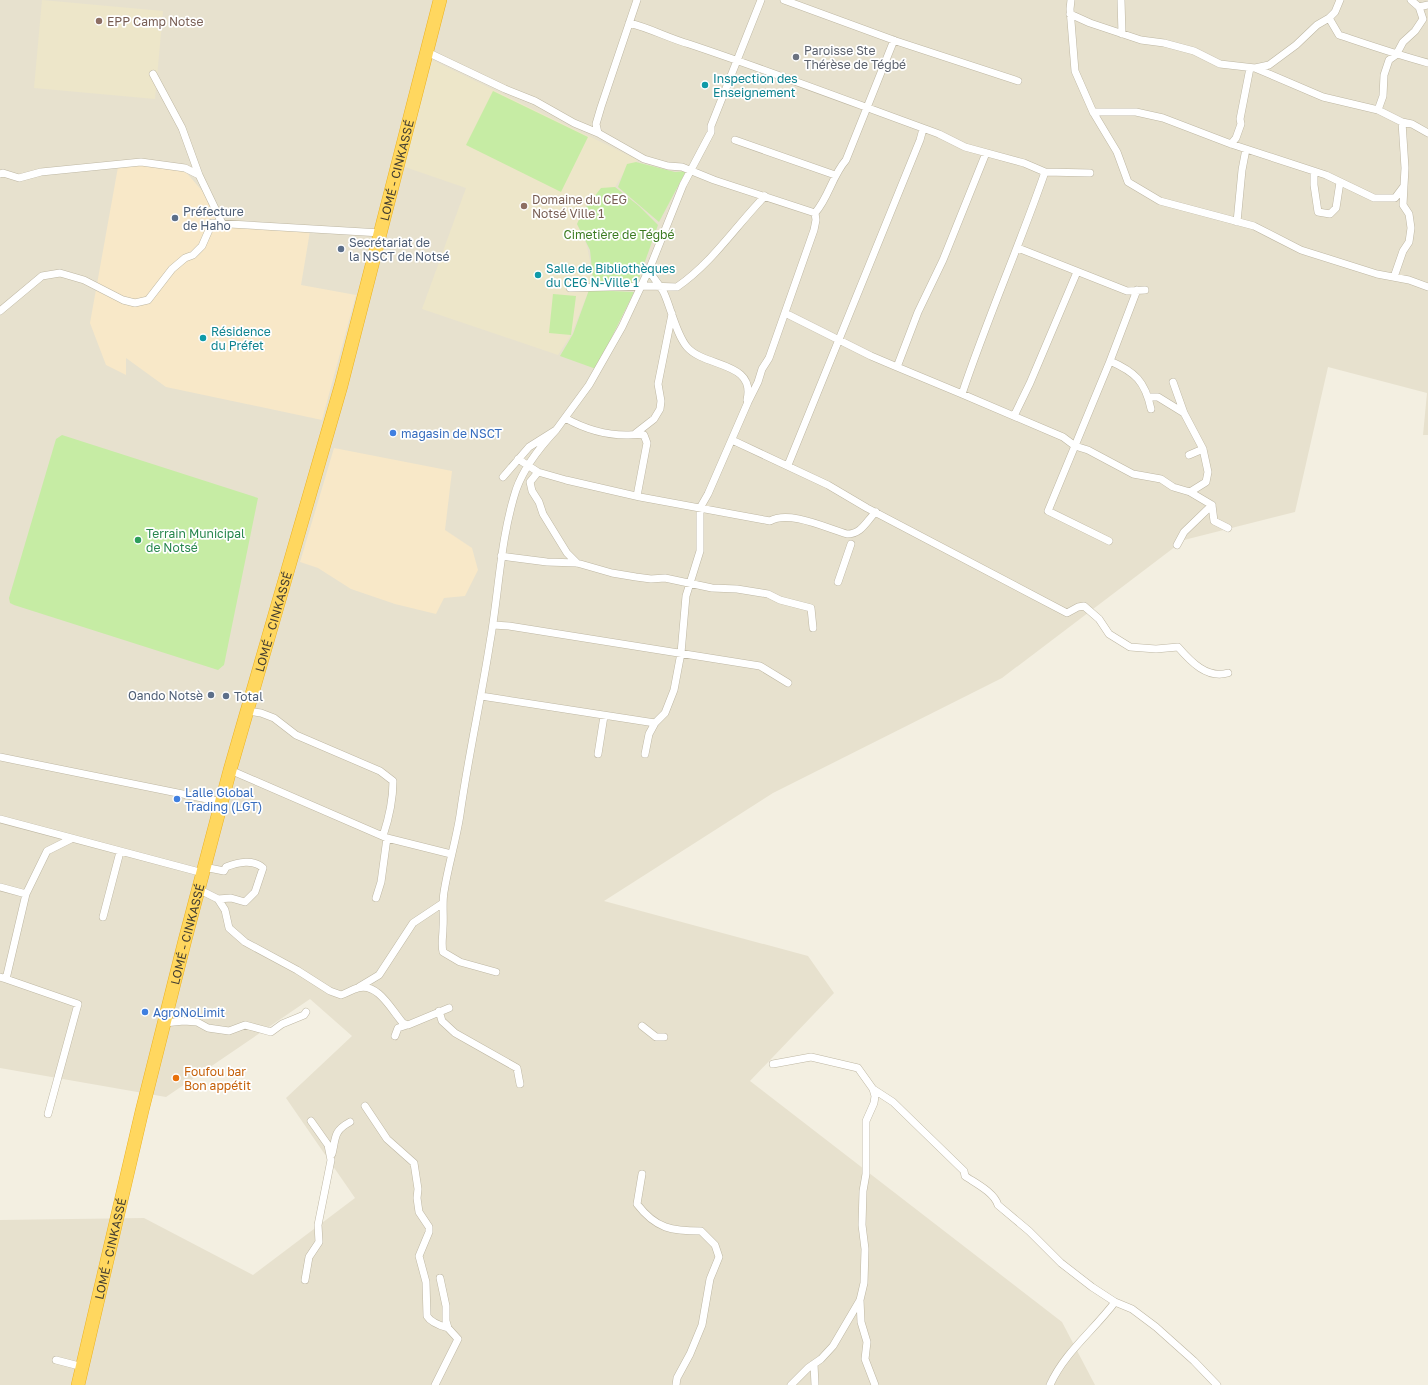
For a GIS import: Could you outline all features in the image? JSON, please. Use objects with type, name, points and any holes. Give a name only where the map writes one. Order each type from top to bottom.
[{"type":"highway","name":"LOMÉ - CINKASSÉ","points":[[78,1385],[164,1023],[198,889],[230,770],[338,394],[381,233],[440,0]]},
{"type":"street","points":[[598,133],[596,124],[637,0]]},
{"type":"street","points":[[496,972],[460,962],[443,952],[441,943],[443,929],[443,894],[480,696],[492,625],[501,556],[516,490],[527,465],[538,449],[556,430],[589,386],[649,270],[690,170],[711,132],[711,126],[761,0]]},
{"type":"street","points":[[784,0],[894,40],[1018,80]]},
{"type":"street","points":[[1071,0],[1070,14],[1075,71],[1093,112],[1117,152],[1128,182],[1160,200],[1254,226],[1301,250],[1378,274],[1409,280],[1428,287]]},
{"type":"street","points":[[1121,0],[1122,34]]},
{"type":"street","points":[[1252,68],[1269,64],[1296,45],[1316,25],[1329,18],[1335,12],[1340,0]]},
{"type":"street","points":[[1378,110],[1383,96],[1384,75],[1389,60],[1396,55],[1403,42],[1415,31],[1423,19],[1419,7],[1411,0]]},
{"type":"street","points":[[1419,7],[1428,5]]},
{"type":"street","points":[[1070,14],[1122,34],[1194,51],[1220,64],[1252,68],[1323,97],[1378,110],[1402,122],[1412,124],[1428,133]]},
{"type":"street","points":[[1329,18],[1339,35],[1386,50],[1396,55],[1428,63]]},
{"type":"street","points":[[629,24],[645,27],[688,44],[737,60],[923,128],[965,147],[1024,163],[1045,172],[1090,173]]},
{"type":"street","points":[[645,754],[649,734],[655,723],[665,713],[674,690],[681,653],[686,596],[700,551],[700,508],[708,494],[758,382],[762,369],[769,358],[814,230],[816,220],[815,213],[822,205],[835,175],[846,160],[894,40]]},
{"type":"street","points":[[427,52],[495,83],[505,90],[535,101],[574,123],[598,133],[644,158],[668,166],[690,170],[714,180],[815,213]]},
{"type":"street","points":[[1231,144],[1236,138],[1242,124],[1240,119],[1252,68]]},
{"type":"street","points":[[153,74],[182,128],[199,176],[222,223]]},
{"type":"street","points":[[1093,112],[1136,112],[1163,118],[1231,144],[1314,171],[1374,198],[1395,198],[1403,205],[1409,214],[1411,228],[1409,242],[1403,251],[1394,277]]},
{"type":"street","points":[[1402,122],[1405,168],[1403,205]]},
{"type":"street","points":[[788,465],[804,431],[838,339],[920,140],[923,128]]},
{"type":"street","points":[[735,140],[835,175]]},
{"type":"street","points":[[1237,222],[1242,170],[1246,149]]},
{"type":"street","points":[[898,367],[918,312],[943,260],[986,153]]},
{"type":"street","points":[[0,174],[3,173],[19,178],[41,172],[141,162],[185,168],[199,176]]},
{"type":"street","points":[[1314,171],[1314,185],[1318,212],[1330,214],[1336,208],[1340,182]]},
{"type":"street","points":[[962,394],[986,327],[1018,248],[1045,172]]},
{"type":"street","points":[[1395,198],[1404,186]]},
{"type":"street","points":[[570,288],[677,287],[719,250],[765,196]]},
{"type":"street","points":[[0,311],[42,276],[60,273],[84,280],[123,300],[135,303],[148,300],[172,269],[185,258],[194,255],[202,246],[212,222],[381,233]]},
{"type":"street","points":[[1018,248],[1127,291],[1145,290]]},
{"type":"street","points":[[649,270],[659,287],[687,347],[700,356],[738,372],[745,378],[749,388],[748,402]]},
{"type":"street","points":[[1014,416],[1030,383],[1078,272]]},
{"type":"street","points":[[1109,541],[1048,511],[1110,361],[1137,290]]},
{"type":"street","points":[[784,313],[871,356],[1063,437],[1075,446],[1088,450],[1133,474],[1161,480],[1173,487],[1190,492],[1212,505]]},
{"type":"street","points":[[636,433],[654,419],[660,409],[661,401],[658,384],[672,314]]},
{"type":"street","points":[[1110,361],[1128,369],[1141,381],[1148,397],[1151,409]]},
{"type":"street","points":[[1173,382],[1184,413],[1203,449],[1208,472],[1206,482],[1190,492]]},
{"type":"street","points":[[1148,397],[1158,397],[1184,413]]},
{"type":"street","points":[[565,418],[577,425],[599,431],[625,435],[636,433],[644,435],[647,443],[636,496]]},
{"type":"street","points":[[503,477],[529,447],[556,430]]},
{"type":"street","points":[[732,440],[828,485],[1067,613],[1078,607],[1084,606],[1099,618],[1109,634],[1130,646],[1156,648],[1178,647],[1202,670],[1220,676],[1228,673]]},
{"type":"street","points":[[1189,455],[1203,449]]},
{"type":"street","points":[[518,459],[538,472],[636,496],[770,521],[777,517],[788,517],[847,534],[853,534],[861,530],[876,512]]},
{"type":"street","points":[[538,472],[530,482],[532,491],[539,502],[548,523],[567,554],[577,563]]},
{"type":"street","points":[[1212,505],[1214,522],[1228,528]]},
{"type":"street","points":[[1177,545],[1184,532],[1212,505]]},
{"type":"street","points":[[838,582],[851,544]]},
{"type":"street","points":[[501,556],[547,562],[577,563],[618,574],[651,579],[665,578],[682,580],[712,588],[729,588],[768,594],[780,600],[811,608],[813,628]]},
{"type":"street","points":[[492,625],[509,626],[760,666],[788,684]]},
{"type":"street","points":[[480,696],[655,723]]},
{"type":"street","points":[[248,711],[261,713],[274,718],[296,735],[380,771],[393,781],[393,795],[385,837],[381,882],[376,898]]},
{"type":"street","points":[[598,754],[604,716]]},
{"type":"street","points":[[0,757],[222,802]]},
{"type":"street","points":[[230,770],[340,816],[385,837],[451,854]]},
{"type":"street","points":[[0,819],[120,852],[204,870],[224,871],[226,867],[231,865],[252,862],[264,868],[255,892],[245,902],[231,898],[218,899],[198,889]]},
{"type":"street","points":[[48,1114],[78,1004],[3,978],[26,894],[47,852],[71,839]]},
{"type":"street","points":[[103,917],[120,852]]},
{"type":"street","points":[[0,887],[26,894]]},
{"type":"street","points":[[218,899],[225,910],[229,928],[245,942],[297,970],[330,991],[341,995],[359,988],[379,975],[413,923],[443,903]]},
{"type":"street","points":[[359,988],[368,988],[380,994],[396,1016],[403,1023],[408,1025]]},
{"type":"street","points":[[398,1028],[449,1008]]},
{"type":"street","points":[[439,1011],[442,1021],[455,1033],[517,1068],[520,1084]]},
{"type":"street","points":[[164,1023],[184,1021],[197,1022],[208,1028],[228,1031],[245,1025],[271,1032],[282,1024],[304,1015],[306,1012]]},
{"type":"street","points":[[395,1036],[398,1028],[396,1016]]},
{"type":"street","points":[[642,1026],[656,1037],[664,1037]]},
{"type":"street","points":[[773,1064],[811,1057],[858,1068],[873,1089],[893,1102],[964,1171],[965,1176],[985,1189],[997,1201],[998,1205],[1029,1231],[1061,1263],[1092,1287],[1115,1302],[1132,1309],[1156,1327],[1194,1361],[1217,1385]]},
{"type":"street","points":[[873,1089],[874,1103],[866,1121],[866,1174],[862,1191],[862,1225],[865,1249],[864,1283],[860,1300],[861,1322],[867,1342],[865,1359],[875,1385]]},
{"type":"street","points":[[365,1106],[387,1139],[414,1163],[418,1189],[416,1198],[419,1212],[429,1227],[429,1232],[419,1256],[426,1282],[426,1316],[428,1319],[440,1326],[448,1328]]},
{"type":"street","points":[[311,1121],[328,1145],[331,1160]]},
{"type":"street","points":[[305,1280],[309,1257],[319,1242],[318,1225],[337,1133],[342,1126],[350,1122]]},
{"type":"street","points":[[642,1174],[637,1204],[644,1214],[655,1223],[673,1231],[701,1231],[715,1245],[719,1257],[710,1279],[702,1325],[690,1354],[677,1378],[676,1385]]},
{"type":"street","points":[[436,1385],[458,1339],[448,1328],[446,1321],[446,1306],[440,1278]]},
{"type":"street","points":[[791,1385],[821,1359],[833,1346],[860,1300]]},
{"type":"street","points":[[1050,1385],[1057,1370],[1101,1321],[1115,1302]]},
{"type":"street","points":[[56,1360],[82,1367]]},
{"type":"street","points":[[814,1364],[815,1385]]},
{"type":"shaded area","points":[[0,0],[1428,0],[1428,435],[1423,435],[1427,393],[1328,367],[1295,512],[1184,540],[1002,678],[773,793],[604,901],[808,956],[834,993],[750,1081],[1062,1322],[1095,1385],[0,1385],[0,1220],[144,1218],[253,1275],[355,1198],[286,1098],[352,1036],[310,999],[166,1097],[0,1068]]},
{"type":"shaded area","points":[[42,0],[163,11],[155,99],[34,88]]},
{"type":"shaded area","name":"Domaine du CEG Notsé Ville 1","points":[[432,60],[638,160],[623,174],[615,187],[601,189],[577,224],[587,246],[593,277],[571,335],[558,355],[422,309],[466,188],[402,166]]},
{"type":"shaded area","points":[[142,165],[185,171],[204,193],[216,219],[232,227],[310,231],[301,285],[356,295],[322,420],[166,387],[126,358],[126,375],[106,365],[90,323],[118,167]]},
{"type":"shaded area","points":[[334,448],[452,471],[445,530],[472,548],[478,570],[465,596],[444,598],[436,614],[395,604],[351,589],[318,568],[300,562]]},
{"type":"green space","points":[[493,91],[588,137],[561,192],[466,145]]},
{"type":"green space","points":[[636,162],[675,172],[686,171],[659,222],[618,187],[627,164]]},
{"type":"green space","name":"Cimetière de Tégbé","points":[[615,187],[639,206],[658,225],[637,284],[600,284],[593,279],[590,250],[577,224],[583,211],[601,188]]},
{"type":"green space","points":[[589,290],[634,292],[596,369],[560,356],[573,334]]},
{"type":"green space","points":[[553,294],[576,296],[571,335],[549,333]]},
{"type":"green space","name":"Terrain Municipal de Notsé","points":[[62,435],[258,498],[224,665],[218,670],[10,603],[9,598],[56,439]]},
{"type":"place","name":"EPP Camp Notse","points":[[99,21]]},
{"type":"place","name":"Paroisse Ste Thérèse de Tégbé","points":[[796,57]]},
{"type":"place","name":"Inspection des Enseignement","points":[[705,85]]},
{"type":"place","name":"Domaine du CEG Notsé Ville 1","points":[[524,206]]},
{"type":"place","name":"Préfecture de Haho","points":[[175,218]]},
{"type":"place","name":"Secrétariat de la NSCT de Notsé","points":[[341,249]]},
{"type":"place","name":"Salle de Bibliothèques du CEG N-Ville 1","points":[[538,275]]},
{"type":"place","name":"Résidence du Préfet","points":[[203,338]]},
{"type":"place","name":"magasin de NSCT","points":[[393,433]]},
{"type":"place","name":"Terrain Municipal de Notsé","points":[[138,540]]},
{"type":"place","name":"Oando Notsè","points":[[211,695]]},
{"type":"place","name":"Total","points":[[226,696]]},
{"type":"place","name":"Lalle Global Trading (LGT)","points":[[177,799]]},
{"type":"place","name":"AgroNoLimit","points":[[145,1012]]},
{"type":"place","name":"Foufou bar Bon appétit","points":[[176,1078]]}]
